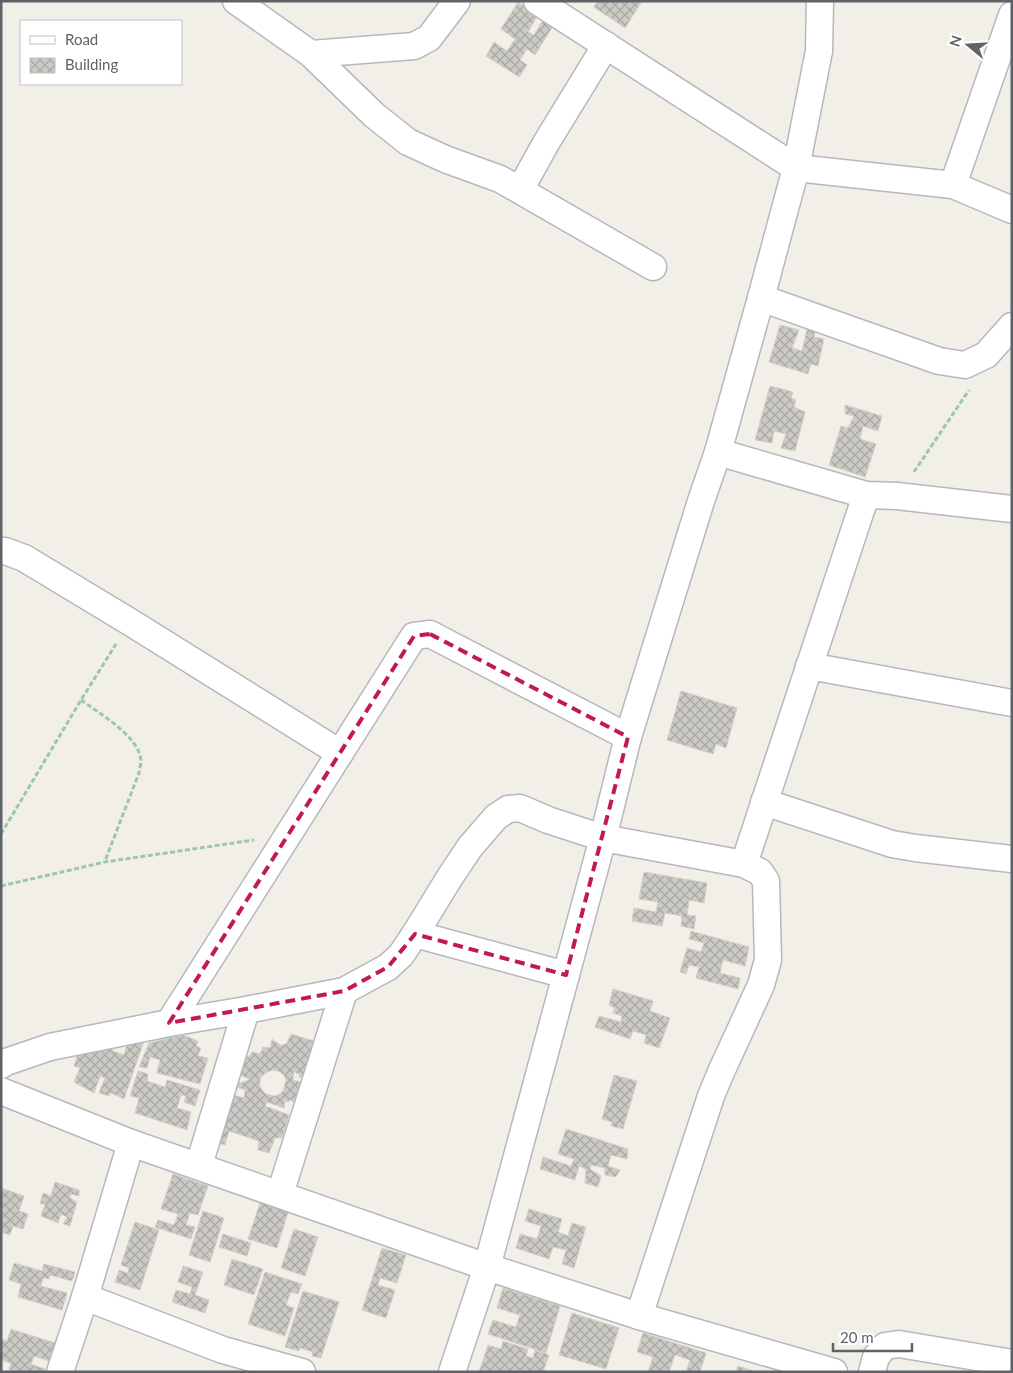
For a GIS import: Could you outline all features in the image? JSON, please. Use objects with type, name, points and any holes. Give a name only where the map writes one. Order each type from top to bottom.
[{"type":"street","points":[[236,1],[311,54],[374,115],[408,142],[446,159],[500,179],[653,267]]},
{"type":"street","points":[[311,54],[414,46],[429,38],[457,1]]},
{"type":"street","points":[[537,1],[796,168],[953,185],[1012,210]]},
{"type":"street","points":[[452,1372],[487,1266],[603,838],[628,737],[718,452],[796,168],[819,51],[820,1]]},
{"type":"street","points":[[953,185],[1012,15]]},
{"type":"street","points":[[520,190],[546,143],[606,45]]},
{"type":"street","points":[[761,298],[939,361],[965,365],[986,355],[1012,326]]},
{"type":"street","points":[[718,452],[866,495],[897,496],[1012,509]]},
{"type":"street","points":[[744,864],[866,495]]},
{"type":"street","points":[[1,551],[11,552],[24,558],[340,753]]},
{"type":"street","points":[[169,1023],[414,636],[430,634],[628,737]]},
{"type":"street","points":[[810,666],[1012,703]]},
{"type":"street","points":[[764,802],[892,844],[1012,859]]},
{"type":"street","points":[[1,1065],[50,1047],[344,991],[388,967],[401,955],[470,847],[496,817],[508,809],[520,808],[548,820],[603,838],[744,864],[760,872],[766,881],[768,960],[761,985],[711,1096],[639,1316]]},
{"type":"street","points":[[415,934],[566,974]]},
{"type":"street","points":[[280,1194],[344,991]]},
{"type":"street","points":[[199,1165],[246,1010]]},
{"type":"street","points":[[1,1091],[131,1142],[487,1266],[639,1316],[834,1372]]},
{"type":"street","points":[[60,1372],[85,1297],[131,1142]]},
{"type":"street","points":[[85,1297],[220,1361],[302,1372]]},
{"type":"street","points":[[872,1372],[876,1357],[885,1346],[899,1344],[1012,1363]]},
{"type":"path","points":[[897,496],[974,384]]},
{"type":"path","points":[[1,834],[130,622]]},
{"type":"path","points":[[81,700],[127,734],[138,751],[141,761],[139,773],[105,862]]},
{"type":"path","points":[[1,886],[105,862],[288,836]]},
{"type":"highlighted area","points":[[430,634],[628,737],[566,975],[415,934],[388,967],[344,991],[169,1023],[414,636]]},
{"type":"building","points":[[598,1],[642,1],[625,28],[594,7]]},
{"type":"building","points":[[518,2],[538,15],[528,32],[534,35],[543,20],[553,26],[535,55],[527,49],[520,60],[527,65],[519,77],[486,56],[494,42],[507,51],[515,39],[501,29]]},
{"type":"building","points":[[780,325],[799,330],[792,348],[802,351],[807,329],[815,331],[814,337],[824,339],[818,366],[811,364],[808,374],[769,362]]},
{"type":"building","points":[[770,386],[793,392],[791,398],[796,400],[794,407],[805,412],[795,451],[781,448],[786,434],[774,431],[772,443],[755,440]]},
{"type":"building","points":[[845,405],[882,416],[878,431],[863,426],[860,439],[876,444],[865,477],[829,465],[841,426],[848,428],[854,416],[845,414]]},
{"type":"building","points":[[681,691],[737,708],[726,748],[716,744],[713,754],[667,740]]},
{"type":"building","points":[[644,872],[707,883],[704,903],[689,900],[687,915],[696,916],[694,929],[681,926],[682,916],[665,913],[662,926],[632,921],[634,908],[656,912],[658,902],[639,899]]},
{"type":"building","points":[[691,931],[749,947],[745,966],[723,960],[720,973],[740,978],[738,989],[696,978],[699,967],[689,965],[686,974],[680,972],[687,948],[701,952],[704,943],[689,939]]},
{"type":"building","points":[[613,989],[653,1001],[650,1011],[670,1018],[659,1048],[644,1043],[646,1035],[633,1031],[630,1039],[595,1027],[599,1016],[621,1022],[622,1016],[613,1013],[615,1008],[609,1005]]},
{"type":"building","points":[[291,1034],[317,1042],[309,1069],[306,1068],[304,1078],[299,1077],[299,1074],[294,1072],[293,1080],[301,1082],[294,1102],[290,1100],[288,1102],[285,1101],[284,1108],[267,1102],[265,1106],[289,1115],[282,1138],[275,1138],[269,1153],[258,1150],[259,1141],[229,1131],[225,1145],[214,1142],[230,1094],[244,1098],[245,1090],[234,1086],[230,1080],[241,1083],[250,1079],[235,1073],[237,1054],[249,1057],[252,1052],[260,1054],[263,1047],[270,1048],[272,1039],[280,1045],[287,1043]],"holes":[[[278,1071],[284,1075],[286,1080],[283,1091],[273,1096],[266,1094],[260,1086],[260,1078],[267,1072]]]},
{"type":"building","points":[[183,1035],[198,1041],[196,1046],[201,1048],[198,1056],[208,1058],[200,1084],[157,1073],[160,1060],[150,1057],[147,1068],[139,1067],[149,1043]]},
{"type":"building","points":[[145,1038],[124,1099],[111,1093],[109,1096],[99,1093],[105,1078],[100,1076],[94,1093],[74,1082],[80,1068],[74,1066],[78,1053],[111,1046],[113,1051],[124,1055],[127,1044]]},
{"type":"building","points":[[138,1071],[148,1074],[147,1081],[165,1087],[167,1080],[200,1090],[195,1106],[184,1102],[186,1096],[181,1095],[177,1108],[191,1112],[187,1130],[135,1113],[139,1098],[130,1096]]},
{"type":"building","points":[[614,1075],[637,1081],[623,1129],[611,1126],[612,1122],[602,1119]]},
{"type":"building","points":[[566,1129],[628,1149],[627,1159],[611,1155],[608,1166],[620,1170],[616,1177],[605,1175],[605,1168],[591,1165],[590,1169],[601,1176],[598,1187],[585,1183],[586,1169],[579,1166],[575,1180],[540,1169],[543,1157],[571,1166],[574,1159],[558,1154]]},
{"type":"building","points":[[173,1174],[208,1186],[198,1215],[190,1213],[186,1225],[195,1227],[191,1239],[155,1227],[158,1220],[174,1225],[178,1214],[161,1209]]},
{"type":"building","points":[[55,1182],[79,1190],[79,1196],[71,1194],[70,1198],[77,1202],[70,1226],[63,1224],[67,1217],[61,1214],[58,1223],[41,1216],[45,1204],[40,1204],[43,1193],[51,1196]]},
{"type":"building","points":[[1,1188],[24,1196],[19,1211],[28,1214],[23,1229],[13,1226],[10,1235],[1,1232]]},
{"type":"building","points":[[261,1200],[289,1209],[277,1248],[248,1239]]},
{"type":"building","points":[[529,1209],[562,1219],[558,1232],[568,1236],[572,1223],[586,1227],[574,1268],[562,1264],[566,1250],[553,1247],[549,1259],[516,1248],[520,1234],[537,1239],[541,1226],[525,1221]]},
{"type":"building","points":[[203,1211],[224,1218],[210,1262],[189,1255]]},
{"type":"building","points":[[135,1222],[159,1230],[140,1290],[115,1282],[119,1270],[128,1273],[129,1268],[121,1265]]},
{"type":"building","points":[[294,1229],[318,1237],[305,1276],[281,1268]]},
{"type":"building","points":[[223,1234],[251,1243],[247,1256],[219,1247]]},
{"type":"building","points":[[382,1248],[406,1255],[397,1283],[380,1278],[378,1285],[395,1290],[386,1318],[362,1310]]},
{"type":"building","points":[[232,1259],[263,1269],[254,1295],[224,1285]]},
{"type":"building","points":[[14,1263],[42,1271],[44,1264],[75,1272],[72,1281],[50,1275],[49,1279],[43,1278],[41,1286],[67,1293],[62,1310],[18,1297],[21,1284],[9,1280]]},
{"type":"building","points":[[183,1266],[203,1272],[195,1295],[209,1300],[205,1313],[172,1302],[176,1290],[190,1294],[192,1287],[178,1282]]},
{"type":"building","points":[[265,1272],[302,1284],[298,1294],[291,1292],[286,1305],[294,1308],[285,1336],[248,1324]]},
{"type":"building","points":[[503,1288],[560,1306],[546,1353],[488,1334],[493,1320],[516,1327],[520,1315],[497,1308]]},
{"type":"building","points":[[303,1291],[339,1302],[321,1358],[312,1356],[313,1352],[300,1348],[299,1351],[285,1347]]},
{"type":"building","points":[[572,1313],[619,1328],[606,1369],[559,1355]]},
{"type":"building","points":[[11,1329],[55,1343],[49,1361],[34,1356],[31,1364],[45,1369],[44,1372],[14,1372],[9,1370],[11,1363],[1,1360],[1,1339],[7,1341]]},
{"type":"building","points":[[643,1333],[706,1353],[700,1372],[686,1372],[690,1360],[675,1355],[669,1372],[648,1372],[653,1357],[637,1352]]},
{"type":"building","points":[[503,1341],[528,1349],[526,1356],[533,1358],[535,1350],[549,1355],[543,1372],[479,1372],[488,1345],[501,1349]]},
{"type":"building","points":[[738,1366],[757,1372],[736,1372]]}]
